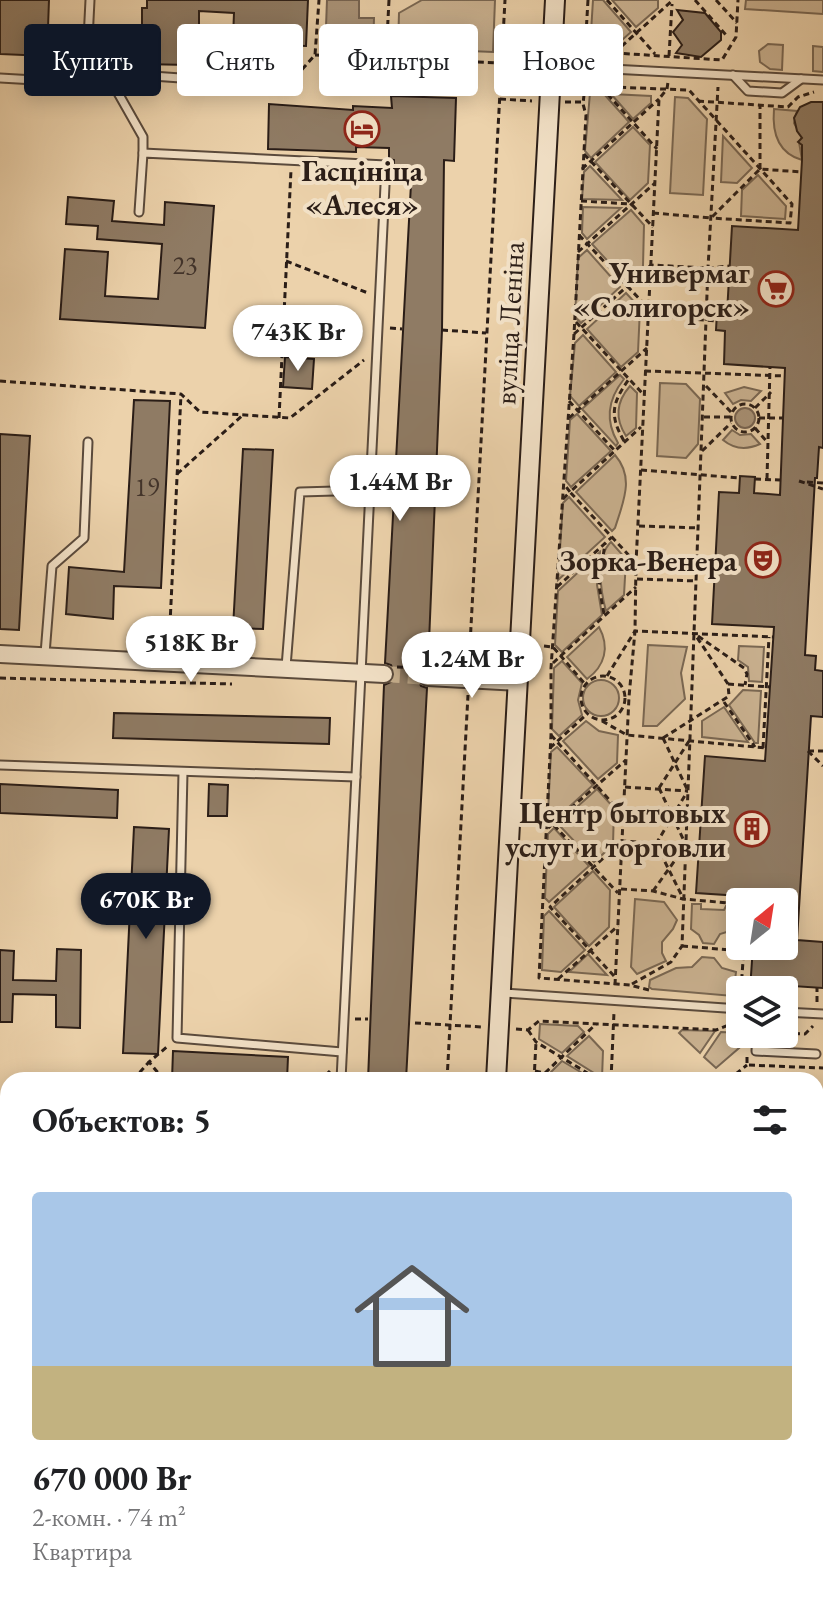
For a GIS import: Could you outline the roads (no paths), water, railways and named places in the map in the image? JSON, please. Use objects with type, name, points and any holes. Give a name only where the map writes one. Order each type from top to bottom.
[{"type":"main road","name":"вуліца Леніна","points":[[554,24],[555,0]]},
{"type":"main road","name":"вуліца Леніна","points":[[496,1072],[549,96]]},
{"type":"street","points":[[0,654],[384,674]]},
{"type":"street","points":[[428,677],[518,682]]},
{"type":"lane","points":[[89,24],[90,0]]},
{"type":"lane","points":[[623,70],[823,80]]},
{"type":"lane","points":[[733,75],[748,91],[782,93],[801,79]]},
{"type":"lane","points":[[0,78],[24,79]]},
{"type":"lane","points":[[119,96],[143,137],[139,212]]},
{"type":"lane","points":[[143,153],[386,165],[341,1072]]},
{"type":"lane","points":[[45,657],[52,566],[84,538],[88,442]]},
{"type":"lane","points":[[286,669],[300,492],[370,490]]},
{"type":"lane","points":[[0,765],[356,777]]},
{"type":"lane","points":[[183,772],[177,1038],[342,1052]]},
{"type":"lane","points":[[501,993],[726,1008]]},
{"type":"lane","points":[[798,1013],[823,1014]]},
{"type":"lane","points":[[756,1048],[756,1051],[816,1054]]},
{"type":"tunnel","points":[[384,674],[428,677]]},
{"type":"place","name":"Гасцініца «Алеся»","points":[[362,129]]},
{"type":"place","name":"Универмаг «Солигорск»","points":[[776,289]]},
{"type":"place","name":"Зорка-Венера","points":[[763,560]]},
{"type":"place","name":"Центр бытовых услуг и торговли","points":[[752,829]]}]
